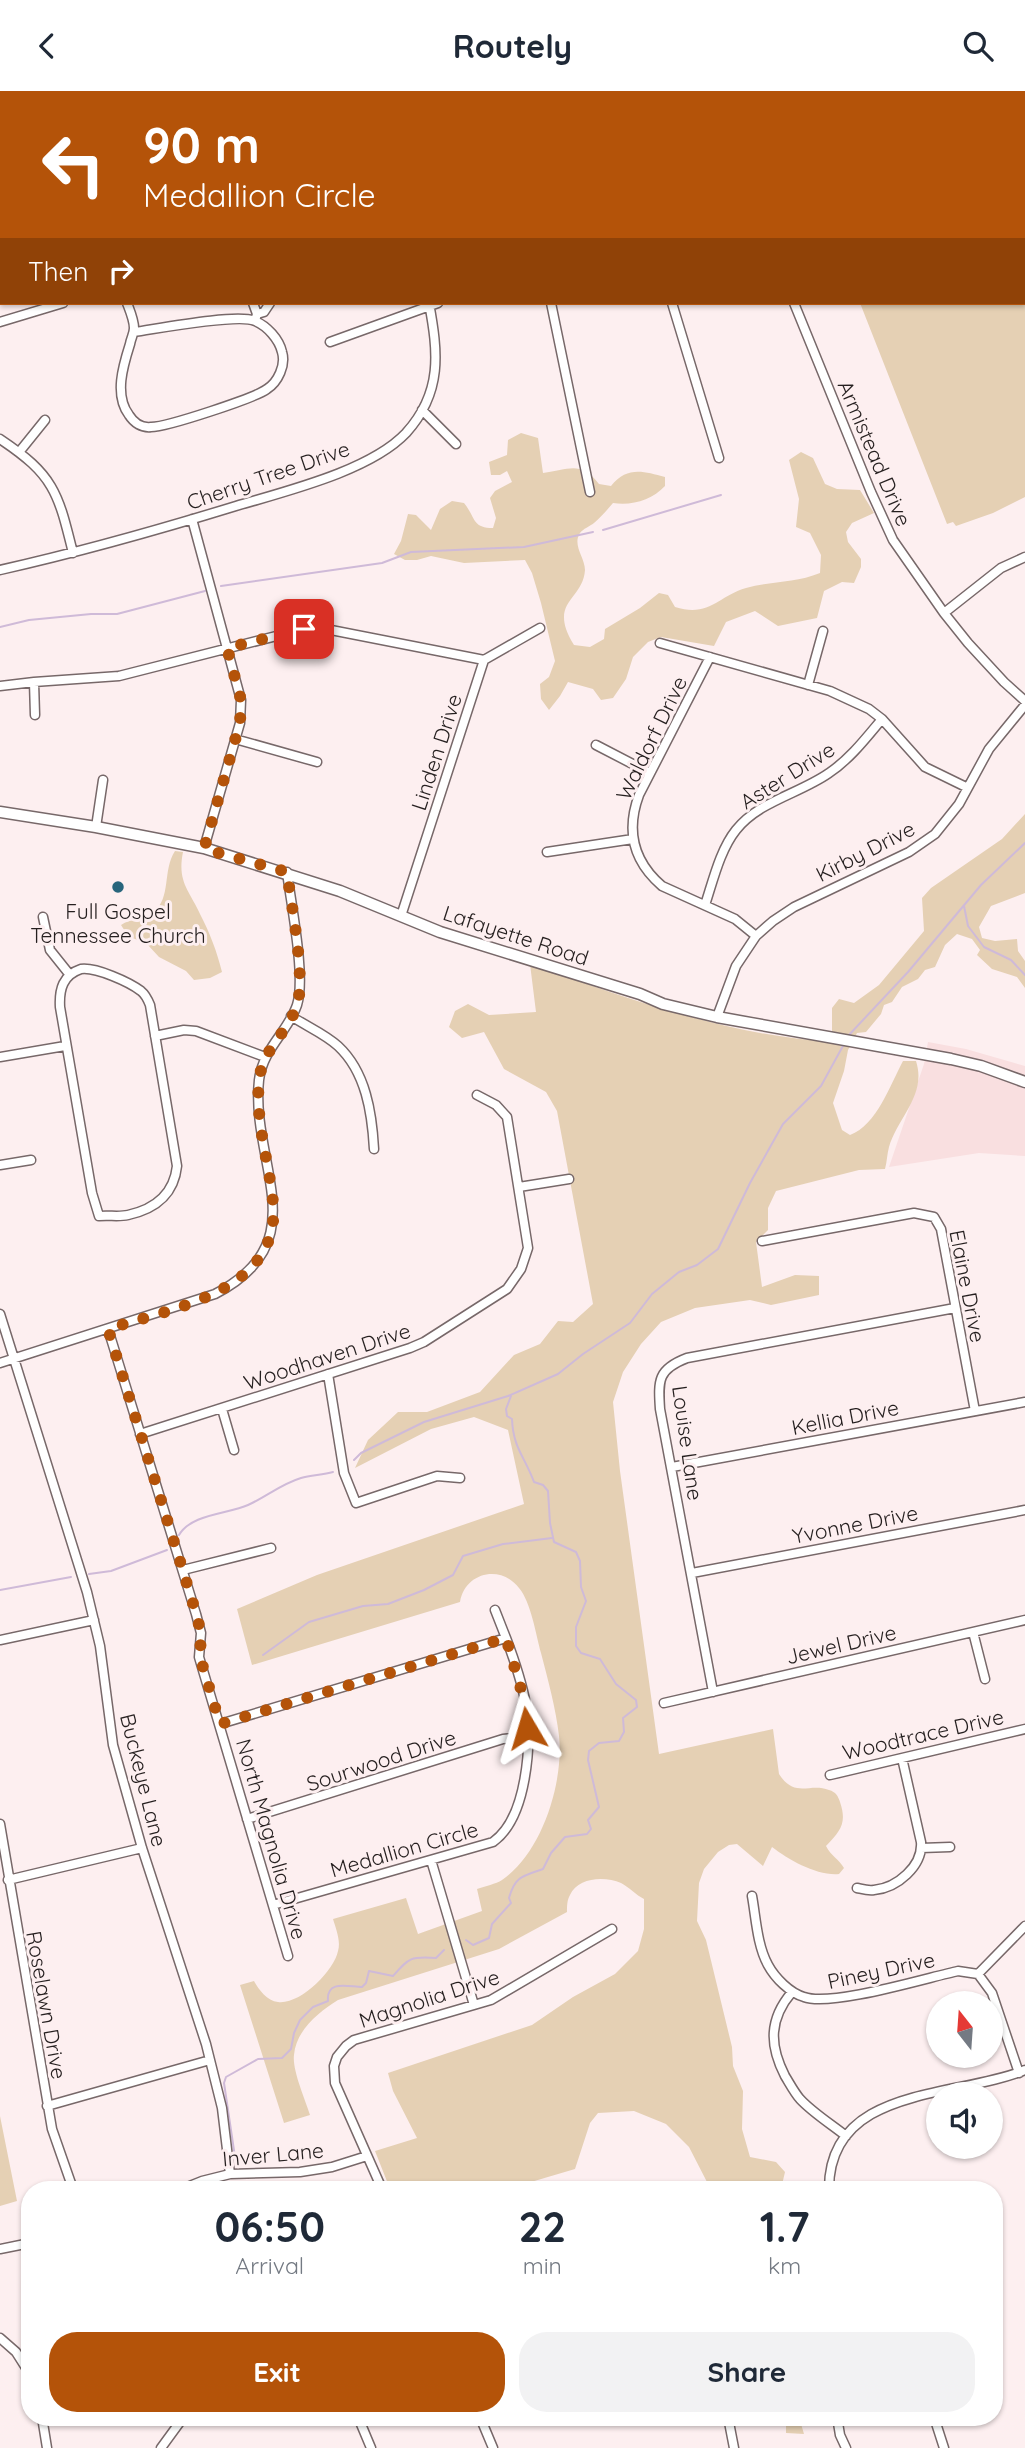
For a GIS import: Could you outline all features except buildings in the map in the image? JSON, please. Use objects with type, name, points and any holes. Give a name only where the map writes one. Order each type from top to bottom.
[{"type":"main road","name":"Lafayette Road","points":[[0,811],[204,849],[287,872],[440,932],[640,994],[663,1004],[717,1017],[981,1066],[1025,1082]]},
{"type":"street","points":[[128,305],[134,333],[121,382],[122,398],[124,408],[134,422],[144,427],[152,427],[245,399],[266,390],[274,383],[282,369],[282,350],[272,334],[256,318],[253,305]]},
{"type":"street","points":[[134,333],[256,318],[269,305]]},
{"type":"street","points":[[330,342],[429,305]]},
{"type":"street","name":"Cherry Tree Drive","points":[[0,570],[192,519],[299,487],[366,460],[405,434],[422,410],[433,384],[436,366],[432,305]]},
{"type":"street","points":[[551,305],[590,492]]},
{"type":"street","points":[[673,305],[719,458]]},
{"type":"street","name":"Armistead Drive","points":[[795,305],[883,520],[901,552],[944,613],[990,668],[1025,703]]},
{"type":"street","points":[[0,321],[38,306]]},
{"type":"street","points":[[422,410],[456,444]]},
{"type":"street","points":[[20,451],[46,420]]},
{"type":"street","points":[[0,439],[20,451],[53,486],[73,552]]},
{"type":"street","points":[[192,519],[241,700],[240,723],[204,849]]},
{"type":"street","points":[[944,613],[1001,568],[1025,557]]},
{"type":"street","points":[[0,686],[119,676],[293,631],[319,628],[484,660],[540,628]]},
{"type":"street","points":[[808,685],[823,631]]},
{"type":"street","points":[[660,643],[830,691],[869,709],[882,719],[925,767],[966,787]]},
{"type":"street","name":"Waldorf Drive","points":[[633,839],[635,808],[650,773],[710,657]]},
{"type":"street","name":"Linden Drive","points":[[401,916],[484,660]]},
{"type":"street","points":[[34,682],[35,715]]},
{"type":"street","name":"Kirby Drive","points":[[717,1017],[736,966],[756,936],[794,907],[923,843],[943,825],[959,804],[989,749],[1025,703]]},
{"type":"street","name":"Aster Drive","points":[[705,905],[719,862],[736,830],[759,809],[828,774],[850,756],[882,719]]},
{"type":"street","points":[[235,739],[317,762]]},
{"type":"street","points":[[596,745],[650,773]]},
{"type":"street","points":[[96,827],[103,781]]},
{"type":"street","points":[[547,852],[633,839],[635,851],[654,879],[674,893],[735,919],[756,936]]},
{"type":"street","points":[[0,1363],[195,1301],[228,1287],[248,1272],[267,1246],[272,1227],[273,1202],[263,1145],[258,1091],[265,1057],[296,1007],[301,986],[287,872]]},
{"type":"street","points":[[43,917],[50,950],[70,975]]},
{"type":"street","points":[[81,969],[94,969],[138,989],[146,996],[150,1005],[155,1036],[177,1158],[172,1186],[165,1197],[146,1209],[121,1216],[99,1216],[92,1193],[65,1047],[59,999],[64,980],[81,969]]},
{"type":"street","points":[[291,1016],[336,1045],[352,1062],[363,1083],[373,1133],[373,1149]]},
{"type":"street","points":[[155,1036],[184,1030],[196,1031],[265,1057]]},
{"type":"street","points":[[0,1058],[65,1047]]},
{"type":"street","name":"Woodhaven Drive","points":[[140,1434],[424,1342],[507,1289],[521,1269],[528,1248],[519,1187],[507,1117],[496,1105],[477,1095]]},
{"type":"street","points":[[0,1165],[31,1160]]},
{"type":"street","points":[[519,1187],[569,1179]]},
{"type":"street","name":"Elaine Drive","points":[[762,1241],[914,1213],[929,1214],[939,1223],[941,1229],[975,1411]]},
{"type":"street","name":"Louise Lane","points":[[713,1692],[659,1388],[664,1372],[673,1364],[690,1358],[955,1308]]},
{"type":"street","name":"Buckeye Lane","points":[[0,1314],[94,1620],[113,1745],[142,1849],[210,2060],[222,2108],[230,2174]]},
{"type":"street","name":"North Magnolia Drive","points":[[108,1329],[183,1570],[201,1633],[200,1657],[288,1956]]},
{"type":"street","points":[[328,1374],[344,1473],[356,1503],[437,1476],[460,1478]]},
{"type":"street","name":"Kellia Drive","points":[[672,1467],[1025,1402]]},
{"type":"street","points":[[222,1409],[234,1450]]},
{"type":"street","name":"Yvonne Drive","points":[[692,1573],[1025,1510]]},
{"type":"street","points":[[183,1570],[271,1548]]},
{"type":"street","name":"Medallion Circle","points":[[272,1905],[493,1842],[503,1835],[510,1825],[522,1790],[527,1740],[525,1703],[495,1610]]},
{"type":"street","points":[[0,1640],[94,1620]]},
{"type":"street","name":"Jewel Drive","points":[[664,1703],[1025,1620]]},
{"type":"street","points":[[974,1632],[985,1679]]},
{"type":"street","points":[[220,1724],[506,1638]]},
{"type":"street","name":"Woodtrace Drive","points":[[830,1775],[1025,1729]]},
{"type":"street","name":"Sourwood Drive","points":[[247,1819],[503,1739],[527,1740]]},
{"type":"street","points":[[857,1888],[874,1891],[895,1882],[913,1868],[921,1848],[902,1758]]},
{"type":"street","name":"Roselawn Drive","points":[[0,1824],[47,2106],[57,2147],[70,2181]]},
{"type":"street","points":[[921,1848],[950,1847]]},
{"type":"street","points":[[8,1880],[142,1849]]},
{"type":"street","points":[[431,1860],[474,2005]]},
{"type":"street","points":[[752,1896],[761,1946],[768,1966],[792,1992],[774,2021],[772,2038],[778,2061],[799,2098],[846,2136]]},
{"type":"street","points":[[830,2181],[831,2169],[846,2136],[870,2115],[897,2102],[1022,2071],[992,1993],[978,1974],[1025,1926]]},
{"type":"street","name":"Magnolia Drive","points":[[378,2181],[335,2083],[334,2066],[346,2046],[362,2038],[500,1997],[612,1929]]},
{"type":"street","name":"Piney Drive","points":[[792,1992],[804,1997],[827,2000],[958,1971],[978,1974]]},
{"type":"street","points":[[47,2106],[210,2060]]},
{"type":"street","name":"Inver Lane","points":[[208,2181],[230,2174],[300,2172],[332,2167],[367,2156]]},
{"type":"street","points":[[0,2249],[21,2245]]},
{"type":"street","points":[[0,2338],[21,2359]]},
{"type":"street","points":[[43,2426],[47,2448]]},
{"type":"street","points":[[161,2448],[177,2426]]},
{"type":"street","points":[[362,2426],[372,2448]]},
{"type":"street","points":[[484,2426],[494,2448]]},
{"type":"street","points":[[730,2426],[734,2448]]},
{"type":"street","points":[[838,2426],[846,2448]]},
{"type":"street","points":[[937,2426],[944,2448]]},
{"type":"shaded area","points":[[861,305],[1025,305],[1025,497],[993,513],[956,526],[953,522],[947,524]]},
{"type":"shaded area","points":[[521,433],[538,438],[543,473],[580,469],[599,484],[611,486],[629,473],[642,472],[665,477],[665,486],[654,495],[634,503],[613,503],[597,521],[580,533],[577,542],[585,570],[579,589],[565,610],[564,619],[574,645],[590,647],[604,639],[605,629],[659,593],[668,595],[675,607],[696,610],[713,605],[746,588],[802,579],[820,573],[821,555],[810,533],[796,527],[799,499],[789,460],[801,452],[813,458],[825,484],[837,489],[860,490],[874,513],[852,523],[846,532],[848,542],[861,559],[861,567],[854,583],[842,582],[824,591],[817,618],[778,626],[755,611],[726,622],[714,646],[661,637],[648,642],[633,657],[626,679],[613,698],[601,700],[593,689],[568,682],[549,710],[541,699],[540,684],[549,677],[555,661],[541,603],[525,560],[464,563],[431,556],[405,560],[394,554],[401,541],[408,514],[416,515],[431,530],[440,509],[452,501],[464,503],[481,526],[493,528],[496,518],[490,498],[495,491],[512,482],[507,471],[500,475],[491,475],[489,462],[507,455],[508,440]]},
{"type":"shaded area","points":[[1025,814],[1025,893],[991,906],[979,927],[982,938],[995,941],[1017,939],[1018,951],[1025,961],[1025,988],[1017,977],[992,969],[977,955],[980,950],[972,939],[957,934],[945,945],[935,967],[925,970],[918,979],[902,987],[892,1002],[884,1005],[881,1014],[866,1032],[857,1033],[848,1050],[833,1103],[842,1130],[850,1135],[868,1123],[875,1114],[903,1061],[916,1061],[918,1085],[893,1136],[885,1169],[859,1170],[776,1191],[768,1208],[768,1230],[756,1242],[762,1287],[795,1275],[819,1276],[819,1295],[771,1305],[750,1300],[695,1308],[661,1322],[641,1344],[623,1372],[613,1402],[659,1754],[773,1729],[779,1774],[785,1782],[797,1788],[822,1788],[831,1791],[837,1796],[842,1809],[841,1826],[826,1846],[844,1868],[839,1874],[813,1870],[772,1847],[763,1866],[737,1844],[729,1845],[718,1852],[704,1869],[699,1883],[697,1921],[706,1940],[732,2047],[733,2066],[743,2091],[742,2129],[750,2157],[776,2162],[785,2172],[783,2181],[706,2181],[689,2147],[666,2124],[634,2111],[598,2113],[590,2123],[575,2169],[534,2181],[387,2181],[375,2151],[417,2138],[393,2091],[388,2073],[532,2025],[573,1997],[615,1974],[638,1951],[644,1929],[644,1899],[621,1883],[607,1879],[585,1881],[574,1889],[568,1899],[567,1912],[499,1949],[338,2000],[310,2023],[296,2046],[295,2068],[310,2115],[284,2123],[240,1985],[254,1981],[267,1997],[278,2002],[296,1998],[306,1992],[323,1977],[338,1951],[338,1935],[333,1919],[406,1898],[418,1934],[482,1911],[477,1889],[502,1880],[528,1853],[547,1815],[558,1774],[559,1736],[552,1695],[533,1619],[523,1594],[512,1580],[494,1574],[485,1575],[469,1584],[460,1602],[252,1665],[237,1609],[317,1575],[524,1504],[508,1430],[474,1417],[431,1429],[355,1468],[368,1440],[398,1412],[427,1412],[480,1392],[514,1355],[540,1344],[558,1321],[573,1322],[593,1304],[557,1111],[546,1092],[504,1069],[484,1032],[462,1038],[449,1027],[455,1011],[468,1004],[489,1015],[536,1012],[530,964],[641,1002],[716,1023],[754,1032],[832,1042],[832,1008],[839,999],[854,1003],[879,985],[924,931],[922,898],[931,888],[1002,839]]},
{"type":"shaded area","points":[[175,851],[183,852],[183,878],[207,928],[222,972],[210,978],[194,980],[186,971],[159,957],[147,944],[128,936],[121,925],[149,916],[159,907]]},
{"type":"shaded area","points":[[928,1042],[966,1049],[1025,1066],[1025,1156],[979,1153],[889,1167],[924,1064]]},
{"type":"shaded area","points":[[0,2116],[17,2201],[0,2206]]},
{"type":"shaded area","points":[[786,2426],[802,2426],[804,2434],[786,2433]]},
{"type":"waterway","points":[[603,530],[721,495]]},
{"type":"waterway","points":[[221,586],[382,563],[411,552],[524,547],[593,532]]},
{"type":"waterway","points":[[0,627],[29,620],[117,614],[205,591]]},
{"type":"waterway","points":[[848,1036],[908,972],[981,885],[1025,843]]},
{"type":"waterway","points":[[964,906],[968,926],[984,947],[1011,960],[1025,975]]},
{"type":"waterway","points":[[354,1460],[361,1453],[424,1422],[508,1396],[558,1374],[630,1323],[652,1294],[679,1272],[697,1265],[718,1249],[783,1124],[821,1086],[844,1044]]},
{"type":"waterway","points":[[466,1940],[473,1945],[489,1938],[492,1924],[511,1903],[509,1898],[517,1881],[543,1869],[551,1853],[565,1837],[587,1834],[591,1829],[588,1820],[599,1807],[588,1760],[589,1751],[599,1743],[619,1741],[624,1732],[623,1718],[637,1707],[636,1700],[616,1684],[600,1659],[581,1653],[576,1646],[576,1627],[586,1601],[581,1587],[580,1561],[576,1552],[554,1542],[548,1491],[543,1485],[534,1482],[517,1445],[512,1419],[507,1416],[506,1409],[511,1396]]},
{"type":"waterway","points":[[179,1535],[192,1523],[210,1515],[248,1505],[305,1477],[333,1472]]},
{"type":"waterway","points":[[263,1655],[309,1622],[363,1606],[388,1604],[424,1590],[453,1575],[463,1556],[503,1544],[552,1538]]},
{"type":"waterway","points":[[89,1574],[111,1571],[167,1550]]},
{"type":"waterway","points":[[0,1590],[71,1577]]},
{"type":"waterway","points":[[236,2164],[224,2083],[226,2077],[258,2059],[282,2058],[291,2049],[300,2020],[313,2007],[328,2001],[328,1994],[334,1987],[362,1987],[369,1971],[393,1976],[411,1959],[436,1958],[444,1950]]},
{"type":"place","name":"Full Gospel Tennessee Church","points":[[118,887]]},
{"type":"route","points":[[304,629],[227,648],[241,700],[240,723],[204,849],[287,872],[301,986],[296,1007],[270,1047],[259,1079],[263,1145],[273,1202],[270,1237],[256,1264],[228,1287],[195,1301],[108,1329],[196,1613],[201,1633],[200,1657],[220,1724],[506,1638],[525,1703],[527,1728]]}]
